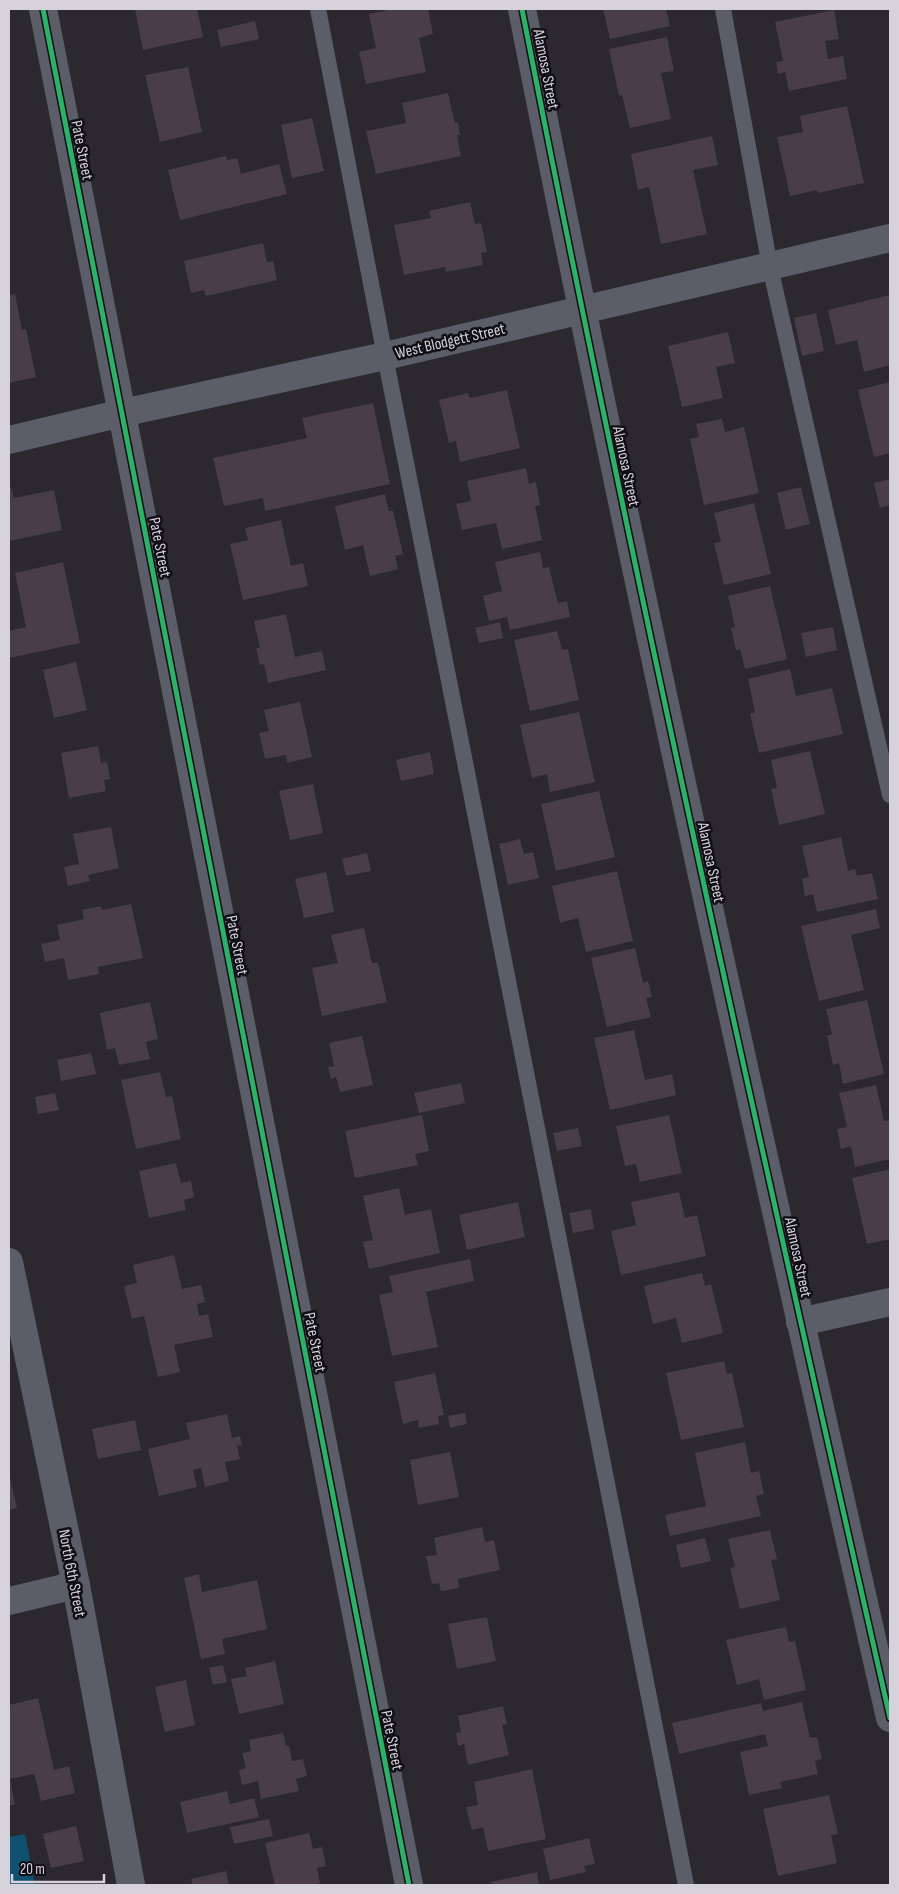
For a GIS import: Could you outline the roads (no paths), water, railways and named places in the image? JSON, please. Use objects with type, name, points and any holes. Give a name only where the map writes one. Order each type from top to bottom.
[{"type":"street","name":"Pate Street","points":[[43,9],[409,1885]]},
{"type":"street","name":"Alamosa Street","points":[[522,9],[581,309],[660,684],[800,1322],[890,1718]]},
{"type":"street","name":"West Blodgett Street","points":[[9,440],[122,413],[385,356],[890,238]]},
{"type":"street","name":"North 6th Street","points":[[9,1262],[16,1341],[76,1586],[131,1885]]},
{"type":"street","points":[[800,1322],[890,1302]]},
{"type":"street","points":[[9,1601],[76,1586]]},
{"type":"lane","points":[[318,9],[686,1885]]},
{"type":"lane","points":[[723,9],[770,266],[890,795]]},
{"type":"water","points":[[25,1834],[35,1885],[9,1885],[9,1837]]}]
